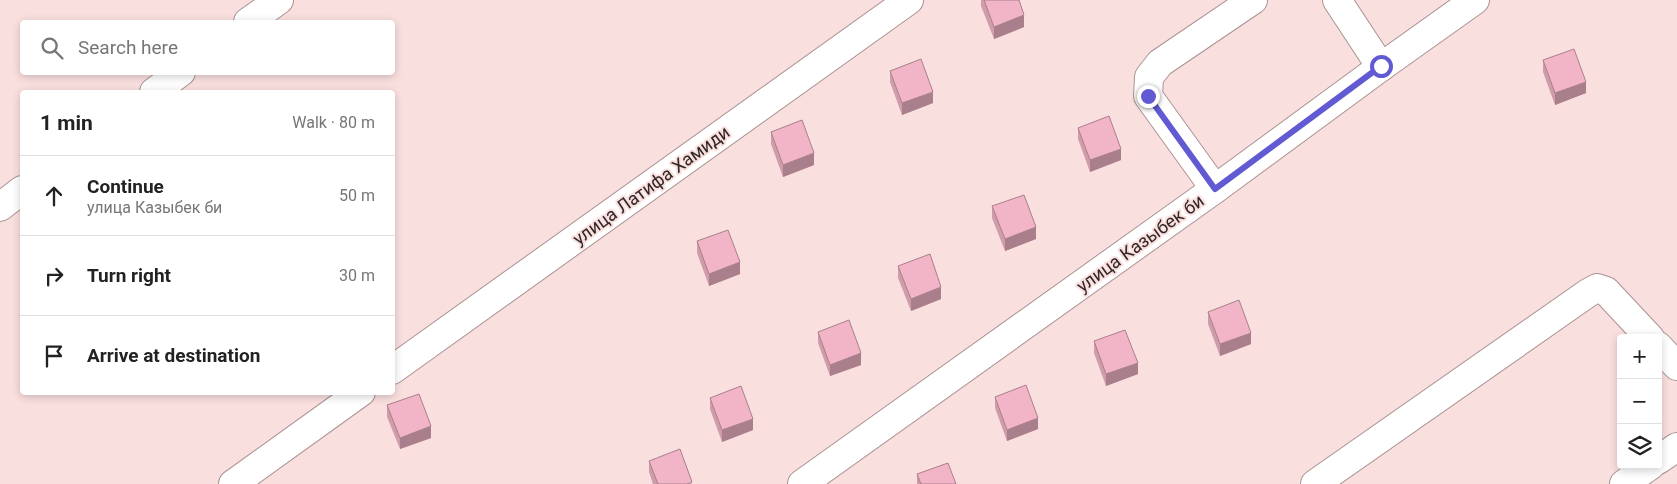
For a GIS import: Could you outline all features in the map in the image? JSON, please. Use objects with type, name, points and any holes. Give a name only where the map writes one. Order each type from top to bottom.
[{"type":"street","points":[[251,20],[279,0]]},
{"type":"street","name":"улица Латифа Хамиди","points":[[395,368],[908,0]]},
{"type":"street","points":[[1215,189],[1148,96],[1149,77],[1160,63],[1253,0]]},
{"type":"street","points":[[1336,0],[1381,66]]},
{"type":"street","name":"улица Казыбек би","points":[[802,484],[1215,189],[1381,66],[1475,0]]},
{"type":"street","points":[[157,90],[177,75]]},
{"type":"street","points":[[0,207],[20,192]]},
{"type":"street","points":[[1315,484],[1597,288],[1606,291],[1646,334]]},
{"type":"street","points":[[1662,350],[1677,366]]},
{"type":"street","points":[[233,484],[357,395]]},
{"type":"street","points":[[1662,457],[1677,447]]},
{"type":"street","points":[[1624,484],[1645,469]]},
{"type":"building","points":[[984,0],[1019,0],[1024,15],[994,27]]},
{"type":"building","points":[[1574,49],[1586,82],[1555,93],[1543,60]]},
{"type":"building","points":[[921,59],[933,92],[902,103],[890,71]]},
{"type":"building","points":[[1109,116],[1121,149],[1090,160],[1078,128]]},
{"type":"building","points":[[802,120],[814,153],[783,165],[771,132]]},
{"type":"building","points":[[1024,195],[1036,227],[1005,239],[992,206]]},
{"type":"building","points":[[728,230],[740,262],[709,274],[697,241]]},
{"type":"building","points":[[930,254],[941,287],[911,299],[898,266]]},
{"type":"building","points":[[1239,300],[1251,333],[1220,344],[1208,312]]},
{"type":"building","points":[[849,320],[861,353],[830,365],[818,332]]},
{"type":"building","points":[[1125,330],[1138,363],[1106,374],[1094,341]]},
{"type":"building","points":[[1026,385],[1038,418],[1007,430],[995,397]]},
{"type":"building","points":[[741,386],[753,419],[722,430],[710,398]]},
{"type":"building","points":[[419,394],[431,426],[400,438],[387,405]]},
{"type":"building","points":[[680,449],[692,482],[687,484],[658,484],[649,461]]},
{"type":"building","points":[[948,463],[956,484],[921,484],[917,474]]},
{"type":"route","points":[[1148,96],[1215,189],[1381,66]]}]
